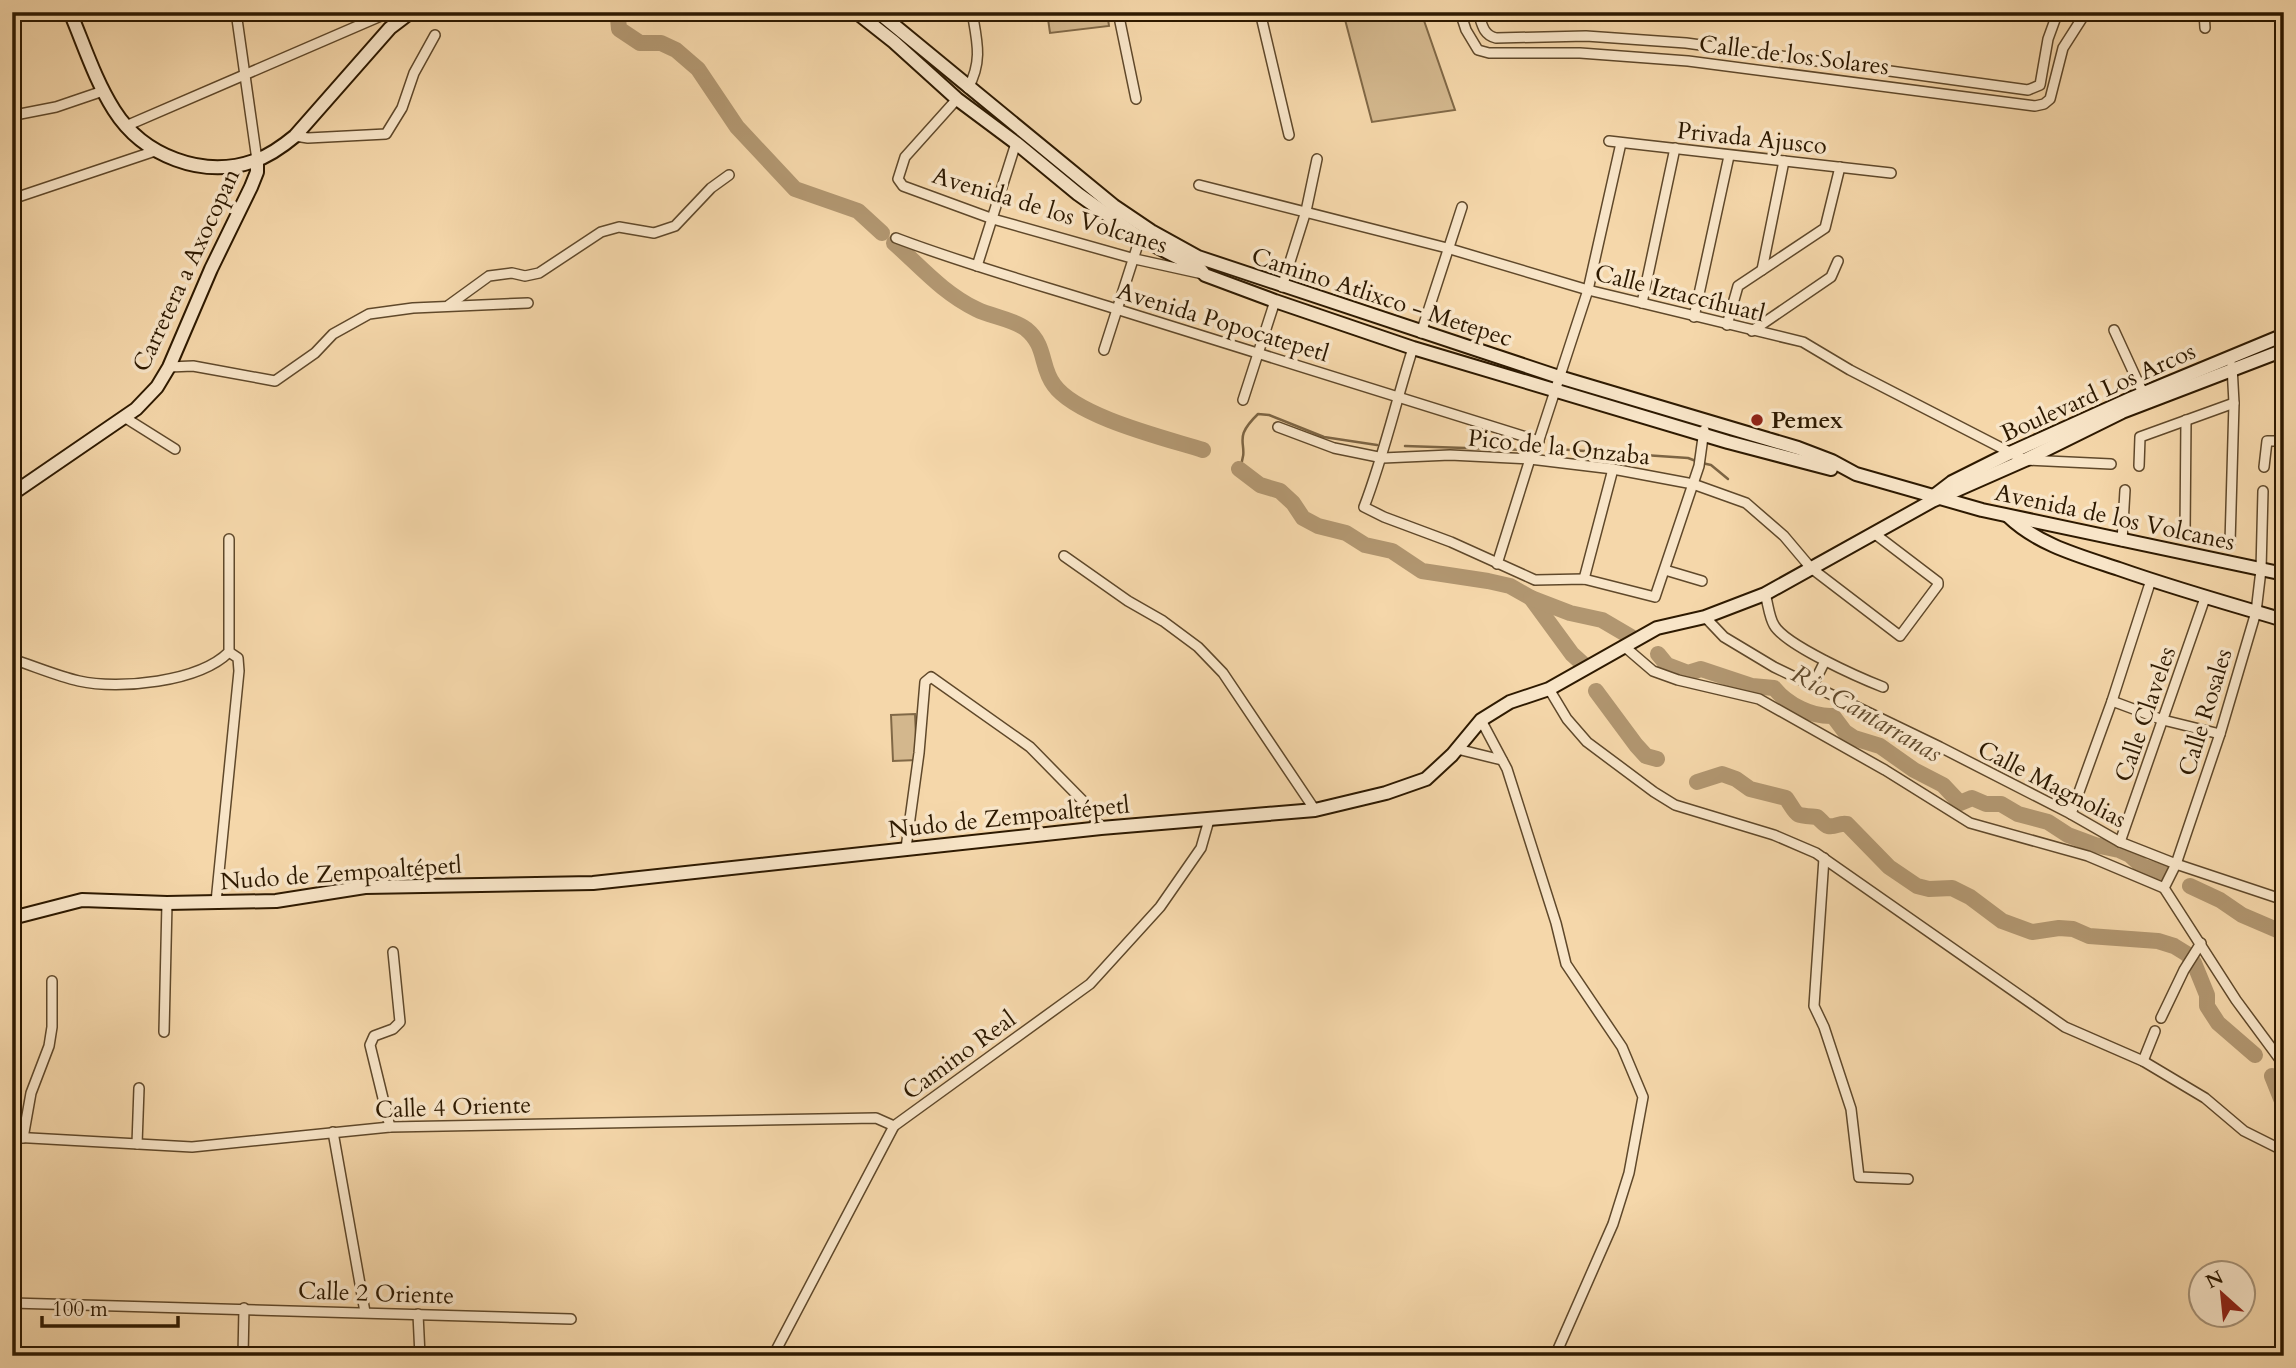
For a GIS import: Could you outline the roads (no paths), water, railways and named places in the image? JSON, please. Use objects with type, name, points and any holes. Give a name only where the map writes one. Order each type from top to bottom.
[{"type":"main road","points":[[70,12],[103,91],[126,126],[155,150],[177,160],[207,167],[236,166],[257,160],[280,148],[295,136],[390,28],[400,13]]},
{"type":"main road","points":[[856,12],[894,42],[955,101],[1016,142],[1078,194],[1140,238],[1200,269],[1205,275],[1275,302],[1413,348],[1557,384],[1935,498]]},
{"type":"main road","name":"Camino Atlixco - Metepec","points":[[878,12],[1114,206],[1151,231],[1198,257],[1421,333],[1557,384]]},
{"type":"main road","name":"Carretera a Axocopan","points":[[12,494],[136,409],[157,387],[169,367],[211,269],[251,187],[257,172],[257,160]]},
{"type":"main road","name":"Boulevard Los Arcos","points":[[1935,498],[2025,460],[2122,412],[2229,367],[2284,335]]},
{"type":"main road","name":"Boulevard Los Arcos","points":[[1935,498],[1952,482],[2143,393],[2281,352]]},
{"type":"main road","name":"Avenida de los Volcanes","points":[[1935,498],[2122,541],[2284,574]]},
{"type":"main road","name":"Nudo de Zempoaltépetl","points":[[12,918],[82,900],[167,903],[276,901],[365,887],[593,883],[1101,828],[1315,810],[1386,793],[1426,779],[1457,749],[1481,720],[1510,702],[1549,689],[1657,628],[1705,617],[1765,594],[1935,498]]},
{"type":"main road","points":[[2008,516],[2022,529],[2063,550],[2205,598],[2284,620]]},
{"type":"street","points":[[236,12],[257,160]]},
{"type":"street","points":[[968,88],[975,76],[979,59],[972,12]]},
{"type":"street","points":[[1118,12],[1136,99]]},
{"type":"street","points":[[1259,12],[1289,135]]},
{"type":"street","name":"Calle de los Solares","points":[[1461,12],[1466,30],[1478,50],[1489,53],[1580,53],[1688,61],[2035,106],[2050,99],[2063,48],[2086,12]]},
{"type":"street","name":"Calle de los Solares","points":[[1478,12],[1488,36],[1496,38],[1586,36],[1686,43],[2028,90],[2040,85],[2048,39],[2056,18],[2055,12]]},
{"type":"street","points":[[2204,12],[2205,29]]},
{"type":"street","points":[[126,126],[244,75],[400,13]]},
{"type":"street","points":[[295,136],[308,138],[386,134],[402,108],[414,73],[435,35]]},
{"type":"street","points":[[1686,43],[1688,61]]},
{"type":"street","points":[[2043,62],[2058,66]]},
{"type":"street","points":[[1900,88],[1903,72]]},
{"type":"street","points":[[15,115],[57,107],[103,91]]},
{"type":"street","name":"Avenida de los Volcanes","points":[[955,101],[905,158],[898,179],[903,186],[993,219],[1135,259],[1205,275]]},
{"type":"street","name":"Privada Ajusco","points":[[1609,141],[1891,173]]},
{"type":"street","points":[[977,266],[1016,142]]},
{"type":"street","points":[[1497,564],[1588,290],[1621,143]]},
{"type":"street","points":[[1642,303],[1675,148]]},
{"type":"street","points":[[12,189],[17,198],[155,150]]},
{"type":"street","points":[[1694,317],[1729,156]]},
{"type":"street","points":[[1282,287],[1306,211],[1317,159]]},
{"type":"street","points":[[1762,270],[1784,161]]},
{"type":"street","points":[[1727,325],[1738,286],[1825,228],[1840,167]]},
{"type":"street","points":[[448,306],[489,276],[512,272],[525,276],[539,273],[601,232],[619,227],[654,233],[675,226],[711,188],[729,174]]},
{"type":"street","name":"Calle Iztaccíhuatl","points":[[1199,185],[1447,248],[1588,290],[1812,346],[1850,370],[2025,460]]},
{"type":"street","points":[[1421,333],[1462,207]]},
{"type":"street","name":"Avenida Popocatepetl","points":[[895,238],[1258,354],[1398,395],[1539,442]]},
{"type":"street","points":[[1104,350],[1140,238]]},
{"type":"street","points":[[1752,331],[1831,277],[1838,261]]},
{"type":"street","points":[[1243,400],[1275,302]]},
{"type":"street","points":[[169,367],[193,366],[275,381],[315,354],[333,334],[369,314],[448,306],[528,303]]},
{"type":"street","points":[[2114,330],[2143,393]]},
{"type":"street","points":[[1413,348],[1382,458],[1364,508],[1451,542],[1535,580],[1584,579],[1654,597],[1701,458],[1704,428]]},
{"type":"street","points":[[2281,352],[2284,370]]},
{"type":"street","points":[[2229,367],[2234,403],[2230,542]]},
{"type":"street","points":[[2138,466],[2140,437],[2234,403]]},
{"type":"street","points":[[124,417],[175,449]]},
{"type":"street","points":[[2185,533],[2186,421]]},
{"type":"street","name":"Pico de la Onzaba","points":[[1278,427],[1335,448],[1382,458],[1450,455],[1530,459],[1613,469],[1693,484],[1746,503],[1784,536],[1811,568],[1900,636],[1938,582],[1875,534]]},
{"type":"street","points":[[2264,467],[2267,441],[2284,441]]},
{"type":"street","points":[[2025,460],[2111,464]]},
{"type":"street","points":[[1584,579],[1613,469]]},
{"type":"street","points":[[2122,541],[2125,490]]},
{"type":"street","name":"Calle Rosales","points":[[2164,888],[2176,864],[2220,734],[2256,612],[2261,570],[2263,491]]},
{"type":"street","points":[[12,659],[80,681],[128,685],[192,673],[220,661],[229,652],[229,539]]},
{"type":"street","points":[[1063,556],[1198,647],[1223,673],[1315,810]]},
{"type":"street","points":[[1665,570],[1702,581]]},
{"type":"street","points":[[2071,814],[2112,701],[2151,580]]},
{"type":"street","points":[[1765,594],[1773,625],[1781,634],[1825,661],[1883,687]]},
{"type":"street","name":"Calle Claveles","points":[[2120,842],[2205,598]]},
{"type":"street","name":"Calle Magnolias","points":[[1705,617],[1724,637],[1774,667],[2071,814],[2120,842],[2284,900]]},
{"type":"street","points":[[1625,648],[1653,671],[1678,680],[1759,699],[1885,770],[1970,823],[2088,856],[2164,888],[2236,1000],[2284,1065]]},
{"type":"street","points":[[216,902],[239,671],[239,658],[229,652]]},
{"type":"street","points":[[1813,685],[1825,661]]},
{"type":"street","points":[[906,848],[919,753],[925,682],[931,677],[1030,747],[1084,802],[1101,828]]},
{"type":"street","points":[[1549,689],[1567,719],[1587,742],[1654,792],[1675,804],[1774,835],[1824,858],[2065,1027],[2143,1060],[2205,1098],[2244,1131],[2284,1151]]},
{"type":"street","points":[[2112,701],[2163,719],[2220,734]]},
{"type":"street","points":[[1481,720],[1502,760],[1548,897],[1566,964],[1622,1047],[1643,1097],[1629,1173],[1613,1224],[1555,1356]]},
{"type":"street","points":[[1457,749],[1502,760]]},
{"type":"street","name":"Camino Real","points":[[773,1356],[894,1126],[1090,984],[1160,907],[1201,848],[1209,820]]},
{"type":"street","points":[[1824,858],[1814,1006],[1824,1027],[1851,1110],[1859,1177],[1908,1179]]},
{"type":"street","points":[[164,1032],[167,903]]},
{"type":"street","points":[[2161,1018],[2184,970],[2201,943]]},
{"type":"street","points":[[390,1126],[370,1045],[373,1036],[393,1029],[400,1022],[393,952]]},
{"type":"street","points":[[23,1138],[31,1093],[49,1046],[52,1027],[52,981]]},
{"type":"street","points":[[2143,1060],[2155,1031]]},
{"type":"street","points":[[137,1144],[139,1088]]},
{"type":"street","name":"Calle 4 Oriente","points":[[12,1137],[192,1147],[390,1126],[876,1118],[894,1126]]},
{"type":"street","points":[[333,1132],[365,1312]]},
{"type":"street","name":"Calle 2 Oriente","points":[[12,1303],[571,1319]]},
{"type":"street","points":[[243,1356],[244,1308]]},
{"type":"street","points":[[418,1314],[421,1356]]},
{"type":"waterway","name":"Rio Cantarranas","points":[[613,12],[618,18],[619,29],[640,43],[661,43],[676,50],[698,69],[737,127],[795,189],[858,211],[882,233]]},
{"type":"waterway","name":"Rio Cantarranas","points":[[894,243],[964,303],[1026,329],[1037,342],[1054,385],[1065,396],[1082,407],[1123,425],[1203,450]]},
{"type":"waterway","points":[[1239,469],[1245,431],[1258,414],[1269,415],[1324,437],[1377,445]]},
{"type":"waterway","points":[[1405,446],[1526,450]]},
{"type":"waterway","points":[[1556,449],[1688,458],[1696,461]]},
{"type":"waterway","points":[[1702,463],[1711,465],[1728,479]]},
{"type":"waterway","name":"Rio Cantarranas","points":[[1239,469],[1260,485],[1280,491],[1293,503],[1303,518],[1318,526],[1346,533],[1365,545],[1392,551],[1422,571],[1510,586],[1531,598],[1572,654],[1583,664]]},
{"type":"waterway","name":"Rio Cantarranas","points":[[1531,598],[1570,613],[1602,620],[1631,637]]},
{"type":"waterway","name":"Rio Cantarranas","points":[[1658,654],[1667,665],[1688,673],[1701,669],[1752,686],[1774,688],[1786,700],[1801,709],[1833,716],[1845,732],[1854,738],[1880,746],[1914,770],[1943,785],[1960,803],[1972,798],[1986,804],[2001,804],[2018,814],[2048,822],[2068,835],[2119,850],[2130,855],[2142,866],[2164,873]]},
{"type":"waterway","name":"Rio Cantarranas","points":[[1596,691],[1636,745],[1646,756],[1657,759]]},
{"type":"waterway","name":"Rio Cantarranas","points":[[1697,782],[1722,774],[1736,779],[1750,789],[1786,798],[1800,815],[1817,817],[1828,826],[1847,824],[1889,867],[1917,886],[1929,889],[1952,888],[1970,897],[2002,921],[2032,932],[2073,929],[2089,936],[2158,941],[2174,946],[2187,954],[2194,963],[2207,995],[2207,1006],[2218,1023],[2255,1055]]},
{"type":"waterway","name":"Rio Cantarranas","points":[[2190,886],[2220,900],[2242,915],[2284,933]]},
{"type":"waterway","name":"Rio Cantarranas","points":[[2272,1076],[2284,1106]]},
{"type":"place","name":"Pemex","points":[[1757,420]]}]
